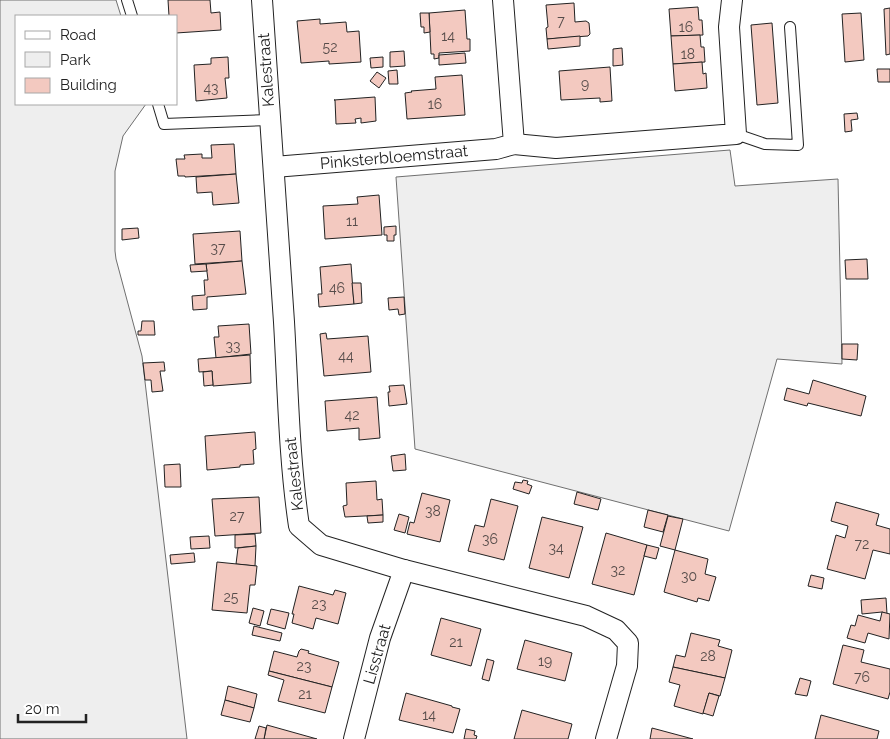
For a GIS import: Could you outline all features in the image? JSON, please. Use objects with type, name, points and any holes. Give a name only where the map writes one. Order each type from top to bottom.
[{"type":"street","name":"Kalestraat","points":[[262,0],[286,351],[289,428],[299,526],[321,545],[404,570],[586,616],[616,630],[628,643],[626,666],[606,739]]},
{"type":"street","points":[[503,0],[514,144]]},
{"type":"street","points":[[732,0],[729,27],[736,134]]},
{"type":"street","name":"Pinksterbloemstraat","points":[[274,167],[496,149],[514,144],[556,148],[736,134]]},
{"type":"street","name":"Lisstraat","points":[[354,739],[380,638],[404,570]]},
{"type":"lane","points":[[127,0],[132,15]]},
{"type":"lane","points":[[736,134],[766,144],[798,145],[790,27]]},
{"type":"lane","points":[[158,105],[164,124],[270,120]]},
{"type":"green space","points":[[0,0],[116,0],[121,15],[15,15],[15,105],[145,105],[123,136],[115,171],[115,251],[142,356],[187,739],[0,739]]},
{"type":"green space","points":[[730,150],[735,186],[838,179],[842,364],[777,359],[729,531],[415,449],[396,177]]},
{"type":"building","points":[[168,0],[210,0],[211,13],[220,12],[221,30],[178,33],[178,15],[169,15]]},
{"type":"building","points":[[574,3],[575,22],[586,21],[589,23],[590,34],[588,36],[547,39],[546,5]]},
{"type":"building","points":[[698,7],[699,20],[702,20],[703,35],[671,36],[669,9]]},
{"type":"building","points":[[890,8],[890,54],[886,55],[884,9]]},
{"type":"building","points":[[465,10],[467,39],[470,39],[470,51],[439,53],[439,58],[434,59],[434,54],[431,54],[429,13]]},
{"type":"building","points":[[420,13],[429,13],[430,32],[424,33],[424,27],[421,27]]},
{"type":"building","points":[[861,13],[864,60],[845,62],[842,14]]},
{"type":"building","points":[[320,19],[320,24],[346,22],[347,32],[359,31],[361,62],[329,64],[329,61],[301,63],[297,21]]},
{"type":"building","points":[[772,23],[778,103],[757,105],[751,25]]},
{"type":"building","points":[[700,35],[701,47],[704,47],[705,62],[673,64],[671,36]]},
{"type":"building","points":[[580,36],[580,46],[548,49],[547,39]]},
{"type":"building","points":[[622,48],[623,65],[613,66],[613,49]]},
{"type":"building","points":[[404,51],[405,66],[390,67],[390,52]]},
{"type":"building","points":[[465,53],[466,63],[439,65],[439,55]]},
{"type":"building","points":[[228,57],[229,78],[225,78],[227,98],[196,101],[194,65],[211,64],[211,58]]},
{"type":"building","points":[[383,57],[383,67],[371,68],[370,58]]},
{"type":"building","points":[[702,62],[703,74],[706,73],[707,88],[675,91],[673,64]]},
{"type":"building","points":[[610,67],[612,101],[600,102],[600,98],[561,100],[559,71]]},
{"type":"building","points":[[877,69],[890,69],[890,82],[878,82]]},
{"type":"building","points":[[397,70],[398,84],[389,84],[388,71]]},
{"type":"building","points":[[377,72],[386,78],[379,88],[370,81]]},
{"type":"building","points":[[462,75],[465,115],[407,119],[405,93],[436,89],[435,77]]},
{"type":"building","points":[[375,97],[376,121],[361,123],[361,118],[355,119],[356,123],[336,124],[334,100]]},
{"type":"building","points":[[857,113],[858,119],[851,120],[852,131],[845,132],[844,114]]},
{"type":"building","points":[[234,144],[236,174],[178,176],[176,159],[185,159],[184,155],[202,154],[202,158],[212,158],[211,145]]},
{"type":"building","points":[[236,174],[239,203],[213,205],[212,192],[197,193],[196,177]]},
{"type":"building","points":[[379,195],[382,235],[325,239],[323,206],[358,204],[357,197]]},
{"type":"building","points":[[396,226],[394,241],[387,241],[387,235],[384,235],[384,227]]},
{"type":"building","points":[[138,228],[139,238],[122,240],[122,229]]},
{"type":"building","points":[[240,231],[242,261],[195,264],[193,234]]},
{"type":"building","points":[[867,259],[868,279],[846,279],[845,260]]},
{"type":"building","points":[[242,261],[246,294],[207,297],[207,309],[193,310],[192,296],[205,295],[204,280],[208,280],[206,264]]},
{"type":"building","points":[[206,264],[207,271],[191,272],[190,265]]},
{"type":"building","points":[[351,264],[354,304],[319,307],[318,294],[322,294],[320,267]]},
{"type":"building","points":[[352,283],[361,283],[362,303],[354,304]]},
{"type":"building","points":[[404,297],[405,314],[399,315],[398,309],[389,310],[388,298]]},
{"type":"building","points":[[142,321],[154,321],[155,335],[138,335],[138,331],[141,331]]},
{"type":"building","points":[[249,324],[251,354],[216,358],[214,337],[219,337],[218,326]]},
{"type":"building","points":[[326,333],[327,339],[368,336],[371,372],[324,376],[320,334]]},
{"type":"building","points":[[842,344],[858,344],[857,360],[842,359]]},
{"type":"building","points":[[250,355],[251,383],[213,386],[212,371],[199,372],[198,359]]},
{"type":"building","points":[[164,362],[165,371],[160,371],[163,391],[152,392],[151,380],[145,380],[143,363]]},
{"type":"building","points":[[212,371],[213,385],[204,386],[203,372]]},
{"type":"building","points":[[813,380],[866,396],[861,416],[808,403],[807,406],[784,400],[787,388],[809,394]]},
{"type":"building","points":[[404,385],[407,404],[389,406],[389,386]]},
{"type":"building","points":[[377,397],[380,438],[359,440],[359,428],[327,431],[325,401]]},
{"type":"building","points":[[255,432],[256,449],[253,450],[254,464],[207,470],[205,436]]},
{"type":"building","points":[[405,454],[406,470],[393,471],[391,456]]},
{"type":"building","points":[[180,464],[181,487],[165,487],[164,465]]},
{"type":"building","points":[[523,480],[528,481],[527,484],[532,486],[529,494],[513,489],[515,482],[522,483]]},
{"type":"building","points":[[376,481],[377,500],[382,499],[383,515],[345,517],[343,506],[347,505],[346,483]]},
{"type":"building","points":[[577,492],[601,499],[598,510],[574,504]]},
{"type":"building","points":[[422,493],[450,500],[440,542],[407,534],[410,522],[414,523]]},
{"type":"building","points":[[259,497],[261,533],[215,536],[212,499]]},
{"type":"building","points":[[491,499],[518,506],[504,560],[468,551],[475,525],[484,527]]},
{"type":"building","points":[[836,502],[879,514],[876,525],[890,529],[890,554],[873,550],[865,579],[827,569],[836,535],[845,538],[848,526],[831,521]]},
{"type":"building","points":[[648,510],[668,515],[663,532],[644,527]]},
{"type":"building","points":[[399,514],[409,517],[405,533],[394,530]]},
{"type":"building","points":[[383,515],[383,522],[368,523],[367,516]]},
{"type":"building","points":[[668,516],[683,519],[675,550],[660,546]]},
{"type":"building","points":[[542,517],[583,527],[569,578],[529,568]]},
{"type":"building","points":[[606,533],[647,545],[634,595],[592,584]]},
{"type":"building","points":[[255,534],[256,546],[235,548],[235,535]]},
{"type":"building","points":[[209,536],[210,548],[191,549],[190,537]]},
{"type":"building","points":[[647,545],[659,548],[656,559],[644,556]]},
{"type":"building","points":[[256,546],[255,566],[236,564],[238,548]]},
{"type":"building","points":[[675,550],[708,559],[705,574],[716,577],[709,601],[698,598],[697,602],[664,592]]},
{"type":"building","points":[[194,553],[195,562],[171,564],[170,555]]},
{"type":"building","points":[[217,562],[257,566],[255,585],[250,585],[247,613],[212,610]]},
{"type":"building","points":[[811,575],[824,578],[822,589],[808,586]]},
{"type":"building","points":[[299,586],[333,595],[335,590],[346,593],[338,624],[316,618],[313,629],[292,623],[294,614],[292,614]]},
{"type":"building","points":[[886,598],[887,614],[882,612],[862,614],[861,600]]},
{"type":"building","points":[[253,608],[264,611],[260,626],[249,623]]},
{"type":"building","points":[[271,609],[289,613],[285,629],[267,624]]},
{"type":"building","points":[[882,612],[890,614],[889,639],[868,633],[865,643],[847,638],[851,625],[855,626],[858,615],[880,621]]},
{"type":"building","points":[[441,618],[481,629],[471,666],[431,655]]},
{"type":"building","points":[[254,626],[282,633],[280,641],[252,635]]},
{"type":"building","points":[[691,633],[720,640],[718,646],[732,650],[725,678],[673,667],[676,655],[685,657]]},
{"type":"building","points":[[525,640],[572,653],[565,681],[517,669]]},
{"type":"building","points":[[843,645],[864,650],[861,662],[890,669],[890,692],[888,699],[833,684]]},
{"type":"building","points":[[301,649],[309,651],[308,653],[339,662],[332,687],[269,671],[274,651],[297,657]]},
{"type":"building","points":[[487,659],[494,661],[489,681],[482,679]]},
{"type":"building","points":[[673,667],[725,678],[720,696],[709,693],[703,714],[674,706],[680,685],[669,682]]},
{"type":"building","points":[[269,671],[332,687],[325,713],[278,701],[284,680],[268,675]]},
{"type":"building","points":[[800,678],[811,681],[807,696],[795,694]]},
{"type":"building","points":[[228,686],[257,694],[254,708],[225,700]]},
{"type":"building","points":[[406,693],[460,709],[453,733],[399,720]]},
{"type":"building","points":[[709,693],[719,696],[713,716],[703,713]]},
{"type":"building","points":[[225,700],[254,708],[250,722],[221,715]]},
{"type":"building","points":[[522,710],[572,724],[568,739],[514,739]]},
{"type":"building","points":[[821,715],[879,731],[877,739],[815,739]]},
{"type":"building","points":[[267,725],[317,739],[264,739]]},
{"type":"building","points":[[259,726],[266,728],[264,739],[255,739]]},
{"type":"building","points":[[652,728],[693,739],[650,739]]},
{"type":"building","points":[[466,729],[475,731],[476,739],[464,739]]}]
